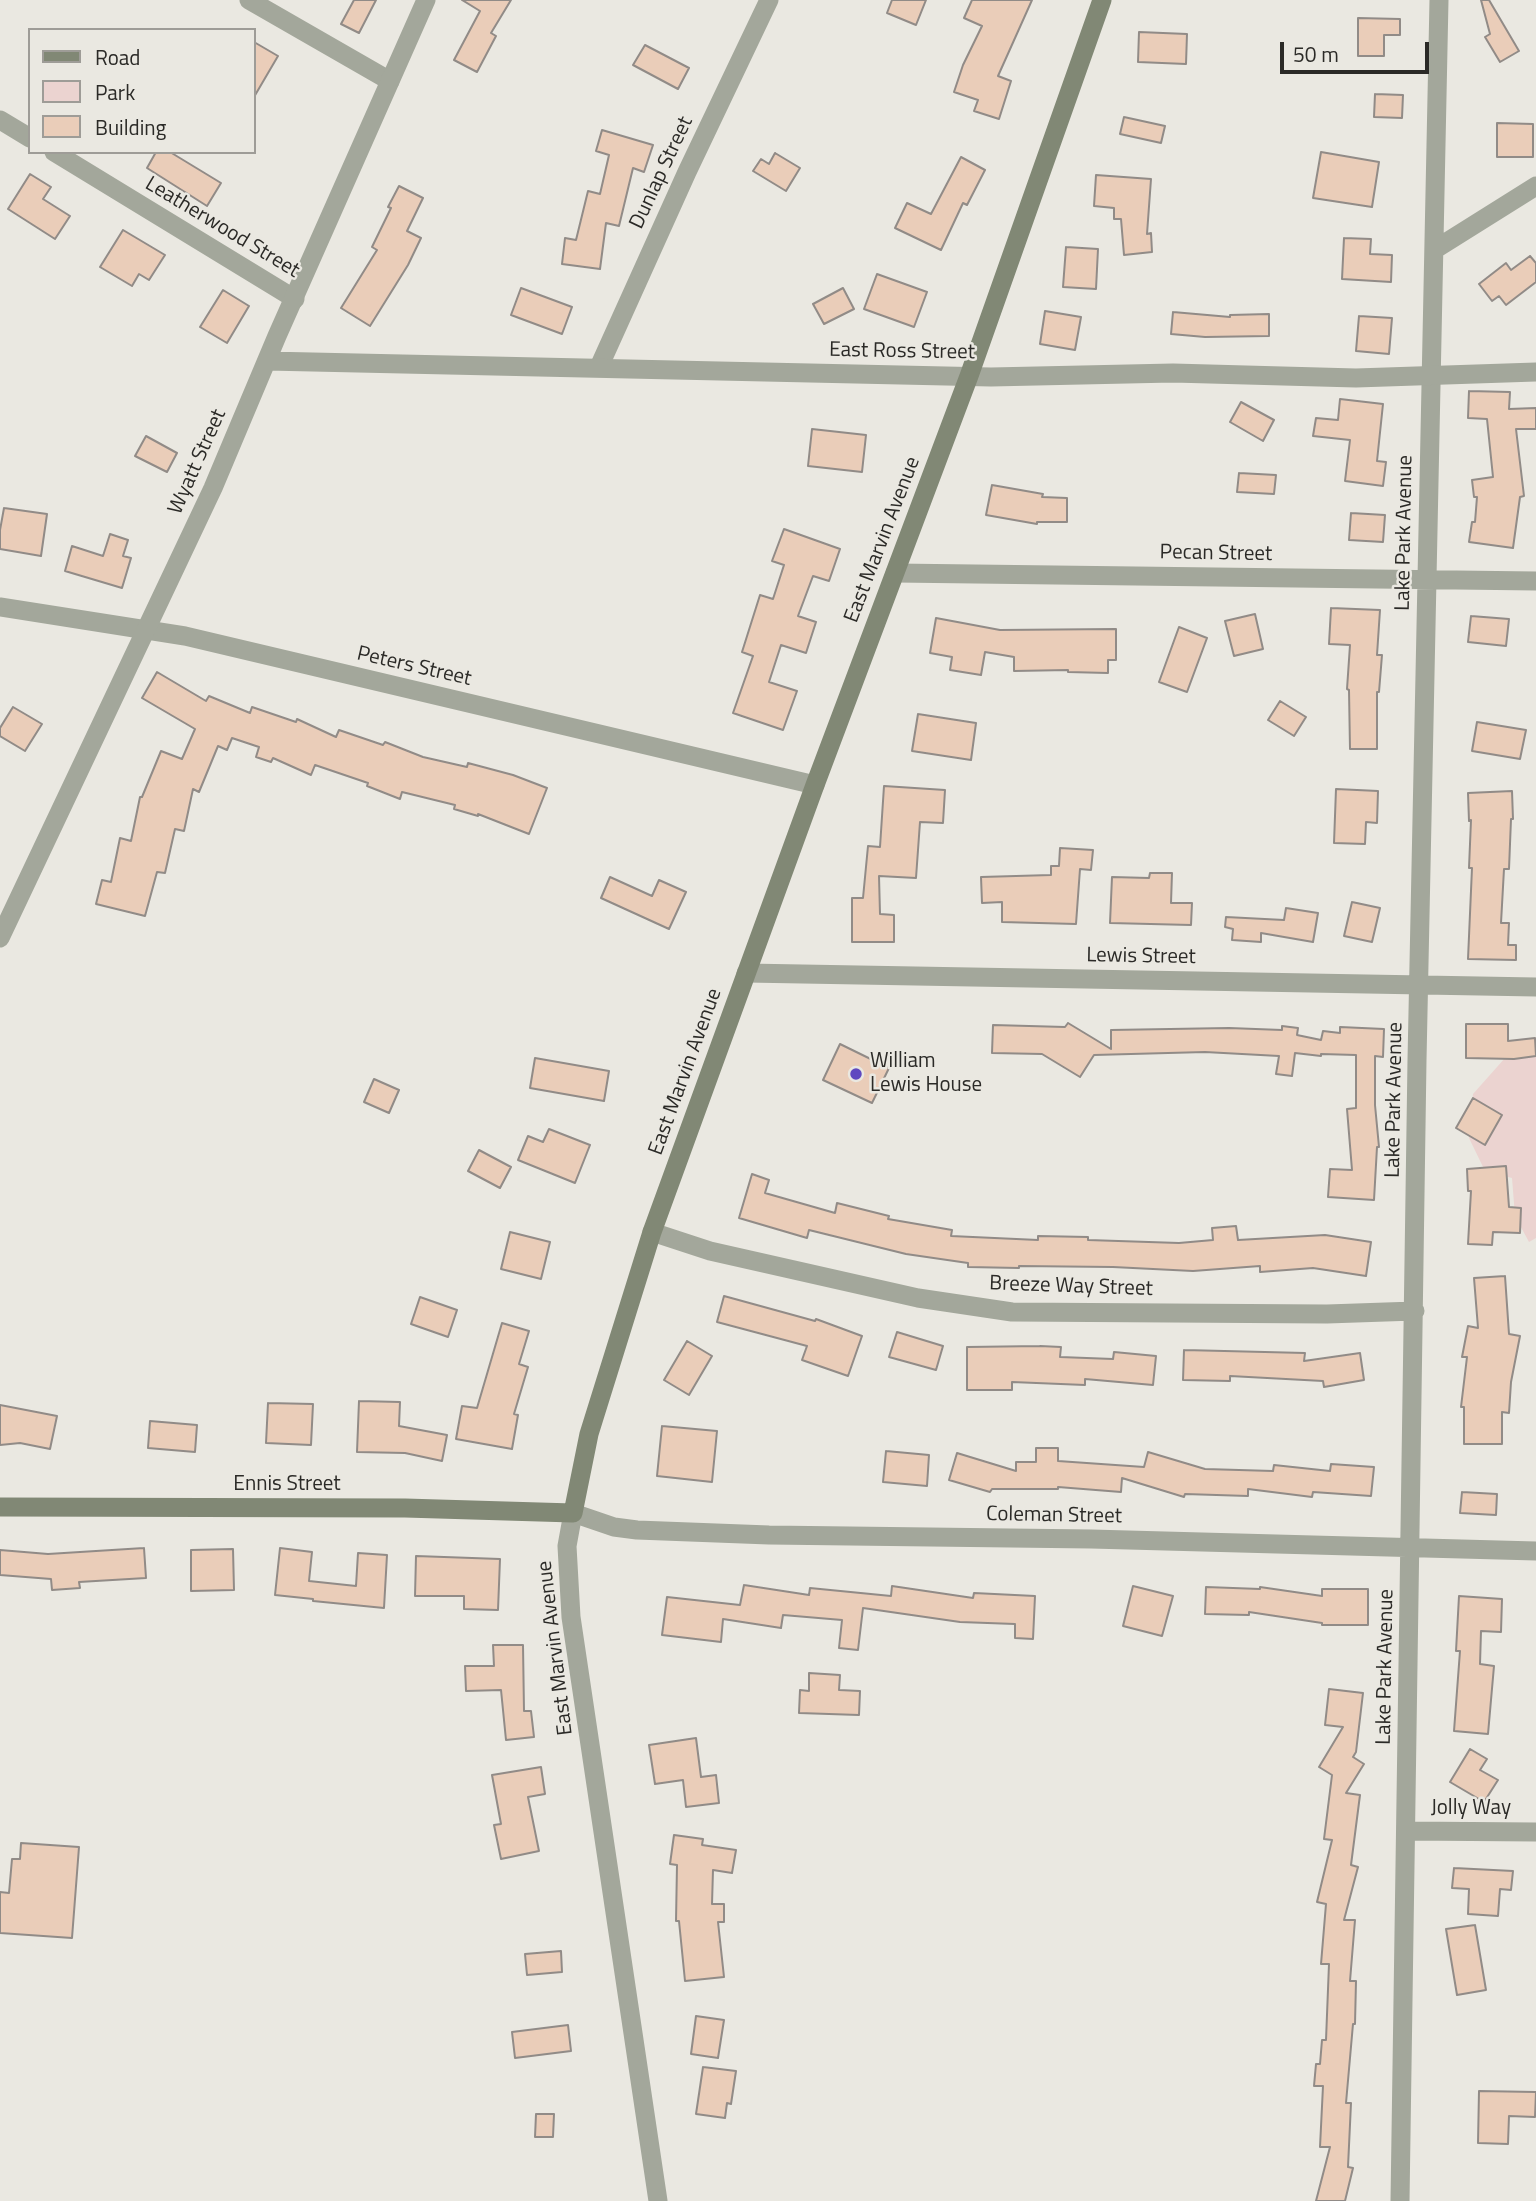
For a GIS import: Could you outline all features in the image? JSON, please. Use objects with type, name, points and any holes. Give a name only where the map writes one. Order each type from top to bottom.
[{"type":"main road","name":"East Marvin Avenue","points":[[573,1513],[589,1434],[652,1232],[969,376],[1102,0]]},
{"type":"main road","name":"Ennis Street","points":[[0,1507],[405,1508],[573,1513]]},
{"type":"street","points":[[249,0],[390,81]]},
{"type":"street","name":"Wyatt Street","points":[[0,938],[213,488],[426,0]]},
{"type":"street","name":"Dunlap Street","points":[[599,368],[687,172],[769,0]]},
{"type":"street","name":"Lake Park Avenue","points":[[1400,2201],[1426,580],[1439,0]]},
{"type":"street","points":[[0,120],[28,137]]},
{"type":"street","name":"Leatherwood Street","points":[[57,154],[295,299]]},
{"type":"street","points":[[1434,250],[1536,186]]},
{"type":"street","name":"East Ross Street","points":[[267,361],[969,376],[1173,373],[1356,378],[1536,373]]},
{"type":"street","name":"Pecan Street","points":[[895,573],[1536,581]]},
{"type":"street","name":"Peters Street","points":[[0,607],[185,636],[816,785]]},
{"type":"street","name":"Lewis Street","points":[[746,973],[1536,987]]},
{"type":"street","name":"Breeze Way Street","points":[[652,1232],[710,1251],[918,1298],[1012,1312],[1327,1314],[1415,1311]]},
{"type":"street","name":"Coleman Street","points":[[573,1513],[614,1527],[637,1530],[1536,1551]]},
{"type":"street","name":"East Marvin Avenue","points":[[573,1513],[567,1546],[571,1617],[658,2201]]},
{"type":"street","name":"Jolly Way","points":[[1406,1831],[1536,1832]]},
{"type":"green space","points":[[1536,1038],[1536,1238],[1529,1242],[1515,1216],[1512,1178],[1485,1171],[1469,1138],[1473,1094],[1505,1058]]},
{"type":"building","points":[[354,0],[376,0],[359,33],[341,24]]},
{"type":"building","points":[[462,0],[511,0],[491,33],[496,36],[477,72],[454,60],[480,11]]},
{"type":"building","points":[[892,0],[926,0],[916,25],[887,13]]},
{"type":"building","points":[[972,0],[1032,0],[998,76],[1011,81],[999,119],[974,111],[978,100],[954,92],[963,65],[982,26],[964,18]]},
{"type":"building","points":[[1481,0],[1489,0],[1519,51],[1500,62],[1485,37],[1490,34]]},
{"type":"building","points":[[1358,18],[1400,19],[1400,35],[1384,35],[1384,56],[1358,56]]},
{"type":"building","points":[[1139,32],[1187,34],[1186,64],[1138,62]]},
{"type":"building","points":[[256,43],[278,56],[256,94]]},
{"type":"building","points":[[645,45],[689,68],[678,89],[633,65]]},
{"type":"building","points":[[1375,94],[1403,95],[1402,118],[1374,117]]},
{"type":"building","points":[[1124,117],[1165,126],[1161,143],[1120,134]]},
{"type":"building","points":[[1497,123],[1533,124],[1533,157],[1497,157]]},
{"type":"building","points":[[602,130],[653,145],[644,172],[633,168],[619,226],[606,223],[600,269],[562,264],[565,238],[576,240],[588,191],[600,194],[609,155],[596,151]]},
{"type":"building","points":[[1321,152],[1379,162],[1372,207],[1313,198]]},
{"type":"building","points":[[775,153],[800,168],[786,191],[753,171],[761,159],[769,164]]},
{"type":"building","points":[[155,154],[173,154],[221,183],[207,206],[147,168]]},
{"type":"building","points":[[961,157],[985,170],[967,205],[963,203],[941,250],[895,228],[907,203],[931,214]]},
{"type":"building","points":[[30,174],[51,187],[43,199],[70,216],[55,239],[8,209]]},
{"type":"building","points":[[1096,175],[1151,179],[1147,234],[1151,233],[1152,252],[1124,255],[1121,219],[1114,219],[1114,208],[1094,206]]},
{"type":"building","points":[[399,186],[423,198],[407,231],[421,238],[408,265],[370,326],[341,308],[377,250],[372,247]]},
{"type":"building","points":[[123,230],[165,255],[149,280],[139,274],[132,286],[100,267]]},
{"type":"building","points":[[1344,238],[1371,239],[1370,254],[1392,255],[1391,282],[1342,279]]},
{"type":"building","points":[[1066,247],[1098,249],[1096,289],[1063,287]]},
{"type":"building","points":[[1530,256],[1536,263],[1536,282],[1506,305],[1499,296],[1492,301],[1479,284],[1506,263],[1511,270]]},
{"type":"building","points":[[877,274],[927,292],[914,327],[864,309]]},
{"type":"building","points":[[521,288],[572,307],[562,334],[511,315]]},
{"type":"building","points":[[843,288],[854,309],[824,324],[813,304]]},
{"type":"building","points":[[223,290],[249,306],[227,343],[200,327]]},
{"type":"building","points":[[1045,311],[1081,317],[1075,350],[1040,344]]},
{"type":"building","points":[[1173,312],[1230,317],[1269,314],[1269,336],[1205,337],[1171,334]]},
{"type":"building","points":[[1359,316],[1392,318],[1389,354],[1356,351]]},
{"type":"building","points":[[1469,391],[1510,392],[1509,409],[1536,408],[1536,429],[1516,429],[1524,496],[1520,497],[1513,548],[1469,542],[1472,522],[1475,522],[1477,497],[1474,497],[1472,480],[1493,477],[1487,419],[1468,418]]},
{"type":"building","points":[[1340,399],[1383,404],[1377,461],[1386,462],[1383,486],[1345,481],[1350,440],[1313,436],[1316,418],[1338,420]]},
{"type":"building","points":[[1241,402],[1274,420],[1263,441],[1230,422]]},
{"type":"building","points":[[812,429],[866,435],[862,472],[808,466]]},
{"type":"building","points":[[146,436],[177,453],[167,472],[135,456]]},
{"type":"building","points":[[1239,473],[1276,475],[1274,494],[1237,492]]},
{"type":"building","points":[[992,485],[1043,494],[1042,497],[1067,498],[1067,522],[1037,524],[986,515]]},
{"type":"building","points":[[4,508],[47,514],[41,556],[0,549]]},
{"type":"building","points":[[1351,513],[1385,515],[1383,542],[1349,540]]},
{"type":"building","points":[[784,529],[840,549],[829,581],[813,576],[798,616],[816,622],[806,653],[781,645],[769,682],[797,691],[783,730],[733,713],[753,656],[742,652],[760,595],[773,599],[784,565],[772,561]]},
{"type":"building","points":[[110,534],[128,540],[123,556],[131,558],[122,588],[65,571],[72,546],[103,556]]},
{"type":"building","points":[[1331,608],[1380,610],[1377,655],[1382,655],[1377,692],[1377,749],[1350,749],[1347,689],[1350,645],[1329,644]]},
{"type":"building","points":[[1255,614],[1263,649],[1234,656],[1225,621]]},
{"type":"building","points":[[1471,616],[1509,619],[1506,646],[1468,642]]},
{"type":"building","points":[[936,618],[1000,630],[1116,629],[1116,660],[1108,660],[1108,673],[1068,670],[1014,671],[1014,657],[985,652],[981,675],[950,670],[952,657],[930,653]]},
{"type":"building","points":[[1179,627],[1207,638],[1187,692],[1159,682]]},
{"type":"building","points":[[157,672],[206,701],[209,696],[250,713],[252,707],[296,722],[297,719],[336,737],[339,730],[383,745],[385,742],[423,757],[467,767],[468,763],[513,775],[547,788],[529,834],[478,814],[454,809],[455,805],[402,792],[400,799],[367,786],[368,783],[315,765],[311,775],[273,758],[271,762],[256,757],[259,747],[232,738],[227,750],[218,746],[199,792],[193,789],[184,831],[175,829],[165,873],[157,872],[145,916],[96,904],[102,880],[111,882],[120,838],[131,841],[140,797],[161,751],[182,759],[195,729],[142,698]]},
{"type":"building","points":[[1280,701],[1306,717],[1294,736],[1268,720]]},
{"type":"building","points":[[13,707],[42,724],[25,751],[0,736],[0,728]]},
{"type":"building","points":[[918,714],[976,723],[971,760],[912,751]]},
{"type":"building","points":[[1477,722],[1526,730],[1520,759],[1472,751]]},
{"type":"building","points":[[884,786],[945,790],[943,823],[920,822],[916,878],[879,876],[880,914],[894,915],[894,942],[852,942],[852,898],[863,898],[868,846],[880,847]]},
{"type":"building","points":[[1336,789],[1378,791],[1377,823],[1366,822],[1365,844],[1334,843]]},
{"type":"building","points":[[1512,791],[1509,869],[1504,869],[1501,923],[1509,923],[1508,945],[1516,945],[1516,960],[1468,959],[1472,868],[1469,868],[1471,820],[1469,821],[1468,793]]},
{"type":"building","points":[[1060,848],[1093,850],[1091,870],[1080,869],[1076,924],[1002,922],[1002,902],[982,903],[981,877],[1051,875],[1051,866],[1059,866]]},
{"type":"building","points":[[1150,873],[1172,873],[1171,903],[1192,903],[1191,925],[1110,923],[1112,877],[1149,878]]},
{"type":"building","points":[[610,877],[652,896],[659,880],[686,892],[669,929],[601,898]]},
{"type":"building","points":[[1352,902],[1380,908],[1372,942],[1344,936]]},
{"type":"building","points":[[1286,908],[1318,913],[1313,942],[1261,933],[1261,942],[1232,940],[1233,929],[1225,927],[1226,917],[1284,920]]},
{"type":"building","points":[[1068,1023],[1111,1049],[1111,1030],[1282,1030],[1282,1026],[1298,1028],[1297,1035],[1321,1040],[1323,1031],[1340,1033],[1340,1027],[1384,1029],[1383,1057],[1375,1056],[1375,1105],[1379,1147],[1374,1200],[1328,1197],[1330,1169],[1352,1170],[1347,1109],[1356,1108],[1356,1055],[1321,1056],[1295,1053],[1292,1076],[1276,1074],[1279,1056],[1205,1052],[1094,1055],[1080,1077],[1042,1054],[992,1053],[993,1025],[1065,1027]]},
{"type":"building","points":[[1466,1024],[1508,1024],[1508,1041],[1535,1038],[1536,1056],[1514,1059],[1466,1058]]},
{"type":"building","name":"William Lewis House","points":[[840,1044],[889,1068],[872,1103],[823,1080]]},
{"type":"building","points":[[535,1058],[609,1071],[604,1101],[530,1088]]},
{"type":"building","points":[[374,1079],[399,1090],[389,1113],[364,1102]]},
{"type":"building","points":[[1473,1098],[1502,1115],[1485,1145],[1456,1128]]},
{"type":"building","points":[[549,1129],[590,1145],[575,1183],[518,1160],[528,1136],[543,1142]]},
{"type":"building","points":[[479,1150],[511,1167],[500,1188],[468,1171]]},
{"type":"building","points":[[1506,1166],[1509,1207],[1521,1208],[1520,1233],[1493,1232],[1492,1245],[1468,1244],[1471,1191],[1468,1191],[1467,1169]]},
{"type":"building","points":[[752,1174],[769,1180],[765,1193],[835,1213],[837,1203],[889,1216],[888,1219],[952,1230],[951,1236],[1038,1240],[1038,1236],[1088,1237],[1088,1240],[1179,1243],[1213,1240],[1212,1228],[1236,1226],[1238,1240],[1325,1235],[1371,1242],[1366,1276],[1313,1268],[1260,1272],[1260,1266],[1193,1271],[1113,1267],[968,1267],[968,1263],[906,1254],[809,1230],[807,1238],[739,1218]]},
{"type":"building","points":[[510,1232],[550,1242],[541,1279],[501,1269]]},
{"type":"building","points":[[1505,1276],[1509,1334],[1520,1336],[1511,1382],[1509,1413],[1502,1412],[1502,1444],[1464,1444],[1464,1407],[1461,1407],[1467,1357],[1462,1357],[1468,1326],[1478,1328],[1474,1278]]},
{"type":"building","points":[[724,1296],[815,1321],[816,1319],[862,1336],[848,1376],[802,1360],[807,1346],[717,1322]]},
{"type":"building","points":[[420,1297],[457,1310],[448,1337],[411,1324]]},
{"type":"building","points":[[502,1323],[529,1331],[519,1364],[528,1367],[514,1414],[518,1415],[512,1449],[456,1439],[462,1406],[477,1408]]},
{"type":"building","points":[[897,1332],[943,1346],[936,1370],[889,1357]]},
{"type":"building","points":[[687,1341],[712,1356],[689,1395],[664,1380]]},
{"type":"building","points":[[967,1347],[1061,1347],[1060,1357],[1113,1359],[1114,1352],[1156,1356],[1153,1385],[1085,1379],[1085,1385],[1012,1382],[1012,1390],[967,1390]]},
{"type":"building","points":[[1184,1350],[1305,1353],[1304,1361],[1360,1353],[1364,1380],[1324,1387],[1323,1381],[1230,1376],[1230,1381],[1183,1380]]},
{"type":"building","points":[[359,1401],[400,1402],[399,1426],[447,1435],[442,1461],[405,1453],[357,1452]]},
{"type":"building","points":[[268,1403],[313,1404],[311,1445],[266,1443]]},
{"type":"building","points":[[0,1405],[57,1416],[50,1449],[20,1443],[0,1445]]},
{"type":"building","points":[[150,1421],[197,1425],[195,1452],[148,1448]]},
{"type":"building","points":[[662,1426],[717,1431],[712,1482],[657,1476]]},
{"type":"building","points":[[1036,1448],[1058,1448],[1058,1461],[1144,1467],[1148,1452],[1205,1469],[1273,1471],[1274,1465],[1330,1471],[1331,1464],[1374,1467],[1371,1496],[1313,1492],[1312,1497],[1248,1489],[1248,1496],[1185,1494],[1184,1497],[1122,1478],[1121,1492],[1058,1487],[992,1489],[990,1492],[949,1480],[957,1453],[1016,1471],[1016,1462],[1036,1462]]},
{"type":"building","points":[[886,1451],[929,1455],[927,1486],[883,1482]]},
{"type":"building","points":[[1462,1492],[1497,1494],[1496,1515],[1460,1513]]},
{"type":"building","points":[[144,1548],[146,1578],[79,1582],[80,1588],[52,1590],[51,1579],[0,1575],[0,1550],[48,1554]]},
{"type":"building","points":[[280,1548],[312,1552],[309,1581],[356,1586],[358,1553],[387,1555],[384,1608],[275,1595]]},
{"type":"building","points":[[233,1549],[234,1590],[191,1591],[191,1550]]},
{"type":"building","points":[[416,1556],[500,1559],[498,1610],[464,1609],[464,1596],[415,1596]]},
{"type":"building","points":[[744,1585],[809,1595],[810,1588],[891,1596],[892,1586],[973,1598],[974,1593],[1035,1596],[1033,1639],[1015,1638],[1015,1624],[960,1622],[863,1608],[858,1650],[839,1648],[842,1620],[783,1615],[781,1628],[723,1619],[721,1642],[662,1635],[667,1597],[740,1605]]},
{"type":"building","points":[[1133,1586],[1173,1596],[1162,1636],[1123,1626]]},
{"type":"building","points":[[1206,1587],[1260,1587],[1322,1596],[1322,1589],[1368,1589],[1368,1625],[1322,1625],[1249,1612],[1249,1615],[1205,1614]]},
{"type":"building","points":[[1459,1596],[1502,1599],[1501,1632],[1481,1631],[1480,1664],[1494,1666],[1488,1734],[1454,1731],[1460,1651],[1456,1651]]},
{"type":"building","points":[[493,1645],[523,1645],[524,1711],[531,1711],[534,1737],[506,1740],[501,1690],[466,1691],[465,1666],[494,1666]]},
{"type":"building","points":[[809,1673],[840,1675],[839,1690],[860,1691],[859,1715],[799,1713],[800,1690],[809,1691]]},
{"type":"building","points":[[1329,1689],[1363,1693],[1356,1752],[1353,1757],[1364,1764],[1346,1793],[1360,1795],[1351,1865],[1358,1867],[1344,1920],[1355,1920],[1350,1981],[1356,1981],[1355,2024],[1346,2103],[1351,2103],[1348,2167],[1353,2168],[1345,2201],[1316,2201],[1330,2147],[1320,2147],[1323,2086],[1314,2086],[1316,2064],[1320,2064],[1322,2040],[1326,2040],[1329,1964],[1321,1964],[1326,1904],[1317,1902],[1332,1840],[1324,1839],[1332,1775],[1319,1767],[1343,1727],[1325,1725]]},
{"type":"building","points":[[696,1738],[701,1777],[716,1775],[719,1803],[686,1807],[683,1780],[655,1784],[649,1745]]},
{"type":"building","points":[[1470,1749],[1487,1759],[1480,1770],[1498,1780],[1484,1802],[1450,1782]]},
{"type":"building","points":[[541,1767],[545,1794],[528,1797],[539,1851],[501,1859],[494,1825],[501,1824],[492,1775]]},
{"type":"building","points":[[674,1835],[703,1839],[702,1845],[736,1850],[732,1873],[713,1870],[712,1904],[724,1904],[724,1922],[718,1922],[724,1977],[685,1981],[679,1921],[676,1921],[677,1865],[670,1864]]},
{"type":"building","points":[[21,1843],[79,1847],[72,1938],[0,1933],[0,1892],[9,1893],[12,1859],[20,1859]]},
{"type":"building","points":[[1454,1868],[1513,1871],[1511,1890],[1500,1889],[1498,1916],[1468,1914],[1469,1889],[1452,1888]]},
{"type":"building","points":[[1475,1925],[1486,1990],[1457,1995],[1446,1929]]},
{"type":"building","points":[[561,1951],[562,1972],[527,1975],[525,1954]]},
{"type":"building","points":[[696,2016],[724,2020],[718,2058],[691,2054]]},
{"type":"building","points":[[568,2025],[571,2051],[515,2058],[512,2032]]},
{"type":"building","points":[[703,2067],[736,2071],[731,2104],[727,2103],[725,2118],[696,2114]]},
{"type":"building","points":[[1479,2091],[1536,2092],[1535,2117],[1509,2116],[1508,2144],[1478,2143]]},
{"type":"building","points":[[536,2114],[554,2114],[553,2137],[535,2137]]},
{"type":"place","name":"William Lewis House","points":[[856,1074]]}]
